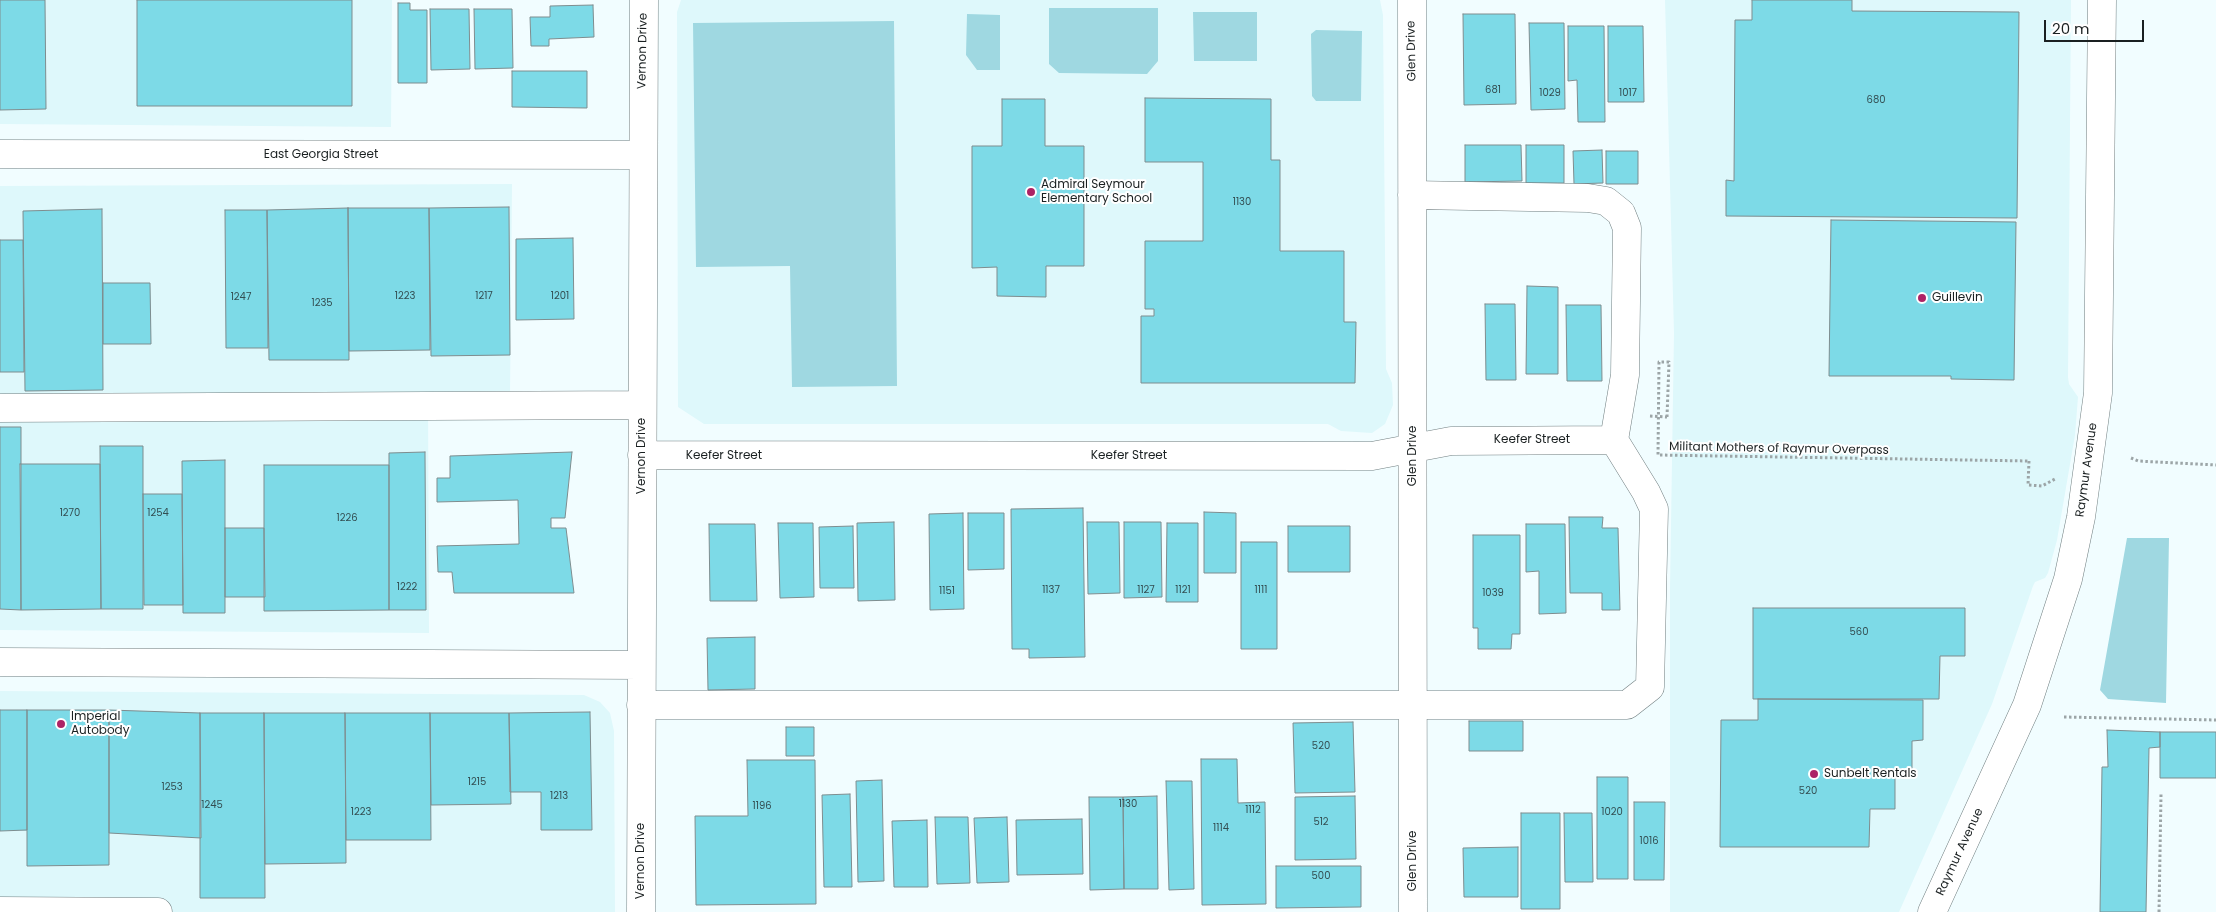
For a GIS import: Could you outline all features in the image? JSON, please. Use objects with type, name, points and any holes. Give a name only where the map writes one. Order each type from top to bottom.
[{"type":"street","name":"Vernon Drive","points":[[641,912],[644,0]]},
{"type":"street","name":"Glen Drive","points":[[1412,0],[1413,912]]},
{"type":"street","name":"Raymur Avenue","points":[[1932,912],[2027,705],[2068,579],[2081,517],[2098,393],[2102,0]]},
{"type":"street","name":"East Georgia Street","points":[[0,154],[642,155]]},
{"type":"street","points":[[641,705],[1627,705],[1650,687],[1654,509],[1646,492],[1614,440],[1625,375],[1628,228],[1621,214],[1606,202],[1588,198],[1412,195]]},
{"type":"street","points":[[0,408],[642,405]]},
{"type":"street","name":"Keefer Street","points":[[642,455],[1372,456],[1451,441],[1614,440]]},
{"type":"street","points":[[0,662],[641,665]]},
{"type":"street","points":[[0,911],[158,912]]},
{"type":"path","name":"Militant Mothers of Raymur Overpass","points":[[1667,417],[1669,362],[1659,362],[1658,456],[2029,461],[2028,485],[2042,486],[2060,477]]},
{"type":"path","points":[[2132,458],[2138,461],[2216,465]]},
{"type":"path","points":[[2064,717],[2216,720]]},
{"type":"path","points":[[2159,912],[2162,794]]},
{"type":"shaded area","points":[[0,0],[392,0],[391,127],[0,124]]},
{"type":"shaded area","name":"Admiral Seymour Elementary School","points":[[681,0],[1380,0],[1383,15],[1386,369],[1392,383],[1393,405],[1385,424],[1372,433],[1341,431],[1328,424],[704,424],[678,407],[677,12]]},
{"type":"shaded area","points":[[1665,0],[2071,0],[2068,377],[2069,384],[2078,397],[2075,435],[2057,540],[2048,573],[2045,578],[2035,582],[2033,586],[1992,704],[1899,912],[1670,912],[1670,589],[1674,333]]},
{"type":"shaded area","points":[[1049,8],[1158,8],[1158,61],[1147,74],[1059,73],[1049,64]]},
{"type":"shaded area","points":[[1193,12],[1257,12],[1257,61],[1194,61]]},
{"type":"shaded area","points":[[967,14],[1000,15],[1000,70],[977,70],[966,55]]},
{"type":"shaded area","points":[[894,21],[897,386],[792,387],[790,266],[696,267],[693,23]]},
{"type":"shaded area","points":[[1316,30],[1362,31],[1361,101],[1316,101],[1312,96],[1311,34]]},
{"type":"shaded area","points":[[512,184],[510,395],[428,395],[429,633],[0,630],[0,186]]},
{"type":"shaded area","points":[[2127,538],[2169,538],[2166,703],[2108,699],[2100,690]]},
{"type":"shaded area","points":[[0,691],[584,695],[600,702],[610,713],[614,731],[615,912],[0,912]]},
{"type":"building","points":[[0,0],[45,0],[46,109],[0,110]]},
{"type":"building","points":[[137,0],[352,0],[352,106],[137,106]]},
{"type":"building","points":[[1752,0],[1852,0],[1852,11],[2019,12],[2017,218],[1726,216],[1726,180],[1734,181],[1735,20],[1752,20]]},
{"type":"building","points":[[398,3],[410,3],[410,10],[427,10],[427,83],[398,83]]},
{"type":"building","points":[[593,5],[594,37],[549,39],[549,46],[531,46],[530,17],[550,17],[550,6]]},
{"type":"building","points":[[430,9],[469,9],[470,69],[431,70]]},
{"type":"building","points":[[474,9],[512,9],[513,68],[475,69]]},
{"type":"building","points":[[1463,14],[1515,14],[1516,104],[1464,105]]},
{"type":"building","points":[[1529,23],[1564,23],[1565,109],[1531,110]]},
{"type":"building","points":[[1568,26],[1604,26],[1605,122],[1578,122],[1577,80],[1568,81]]},
{"type":"building","points":[[1608,26],[1643,26],[1644,102],[1608,102]]},
{"type":"building","points":[[512,71],[587,71],[587,108],[512,107]]},
{"type":"building","points":[[1145,98],[1271,99],[1271,160],[1280,160],[1280,251],[1344,251],[1344,322],[1356,322],[1355,383],[1141,383],[1141,316],[1154,316],[1154,309],[1145,309],[1145,241],[1203,241],[1203,162],[1145,162]]},
{"type":"building","points":[[1002,99],[1045,99],[1045,146],[1084,146],[1084,266],[1046,266],[1046,297],[997,296],[997,267],[972,268],[972,146],[1002,146]]},
{"type":"building","points":[[1465,145],[1521,145],[1522,181],[1465,182]]},
{"type":"building","points":[[1526,145],[1564,145],[1564,183],[1526,183]]},
{"type":"building","points":[[1602,150],[1603,183],[1574,184],[1573,151]]},
{"type":"building","points":[[1606,151],[1638,151],[1638,184],[1606,184]]},
{"type":"building","points":[[509,207],[510,355],[431,356],[429,208]]},
{"type":"building","points":[[348,208],[429,208],[430,350],[349,351]]},
{"type":"building","points":[[348,208],[349,360],[269,360],[267,210]]},
{"type":"building","points":[[102,209],[103,390],[25,391],[23,211]]},
{"type":"building","points":[[225,210],[267,210],[268,348],[226,348]]},
{"type":"building","points":[[1831,220],[2016,222],[2014,380],[1951,379],[1951,376],[1829,376]]},
{"type":"building","points":[[573,238],[574,319],[516,320],[516,239]]},
{"type":"building","points":[[0,240],[23,240],[24,372],[0,372]]},
{"type":"building","points":[[103,283],[150,283],[151,344],[103,344]]},
{"type":"building","points":[[1527,286],[1558,287],[1558,374],[1526,374]]},
{"type":"building","points":[[1485,304],[1515,304],[1516,380],[1486,380]]},
{"type":"building","points":[[1566,305],[1601,305],[1602,381],[1567,381]]},
{"type":"building","points":[[0,427],[21,427],[21,610],[0,609]]},
{"type":"building","points":[[100,446],[143,446],[143,609],[101,609]]},
{"type":"building","points":[[425,452],[426,610],[389,610],[389,453]]},
{"type":"building","points":[[572,452],[565,518],[551,518],[551,528],[566,528],[574,593],[454,593],[452,572],[438,572],[437,546],[519,544],[518,500],[437,502],[437,478],[450,478],[450,456]]},
{"type":"building","points":[[225,460],[225,613],[183,613],[182,461]]},
{"type":"building","points":[[20,464],[100,464],[101,609],[21,610]]},
{"type":"building","points":[[264,465],[389,465],[389,610],[264,611]]},
{"type":"building","points":[[143,494],[182,494],[183,605],[144,605]]},
{"type":"building","points":[[1083,508],[1085,657],[1029,658],[1029,649],[1012,649],[1011,509]]},
{"type":"building","points":[[1204,512],[1236,513],[1236,573],[1204,573]]},
{"type":"building","points":[[963,513],[964,609],[930,610],[929,514]]},
{"type":"building","points":[[968,513],[1004,513],[1004,569],[968,570]]},
{"type":"building","points":[[1569,517],[1603,517],[1602,528],[1618,528],[1620,610],[1602,610],[1602,593],[1570,593]]},
{"type":"building","points":[[894,522],[895,600],[858,601],[857,523]]},
{"type":"building","points":[[1087,522],[1119,522],[1120,593],[1088,594]]},
{"type":"building","points":[[1124,522],[1161,522],[1162,597],[1124,598]]},
{"type":"building","points":[[778,523],[813,523],[814,597],[780,598]]},
{"type":"building","points":[[1167,523],[1198,523],[1198,602],[1166,602]]},
{"type":"building","points":[[709,524],[755,524],[757,601],[710,601]]},
{"type":"building","points":[[1526,524],[1565,524],[1566,613],[1539,614],[1539,571],[1526,572]]},
{"type":"building","points":[[853,526],[854,588],[820,588],[819,527]]},
{"type":"building","points":[[1288,526],[1350,526],[1350,572],[1288,572]]},
{"type":"building","points":[[225,528],[264,528],[265,597],[225,597]]},
{"type":"building","points":[[1473,535],[1520,535],[1520,634],[1512,634],[1511,649],[1478,649],[1478,628],[1473,628]]},
{"type":"building","points":[[1241,542],[1277,542],[1277,649],[1241,649]]},
{"type":"building","points":[[1753,608],[1965,608],[1965,656],[1940,656],[1939,699],[1753,699]]},
{"type":"building","points":[[755,637],[755,689],[708,690],[707,638]]},
{"type":"building","points":[[1758,699],[1923,700],[1923,740],[1912,741],[1912,772],[1895,772],[1895,809],[1870,809],[1869,847],[1720,847],[1721,720],[1758,720]]},
{"type":"building","points":[[0,710],[27,710],[27,830],[0,831]]},
{"type":"building","points":[[27,710],[109,710],[109,865],[27,866]]},
{"type":"building","points":[[109,710],[200,713],[201,838],[109,833]]},
{"type":"building","points":[[590,712],[592,830],[541,830],[541,792],[510,792],[509,713]]},
{"type":"building","points":[[200,713],[264,713],[265,898],[200,898]]},
{"type":"building","points":[[264,713],[345,713],[346,863],[265,864]]},
{"type":"building","points":[[345,713],[430,713],[431,840],[346,840]]},
{"type":"building","points":[[430,713],[509,713],[511,804],[431,805]]},
{"type":"building","points":[[1469,721],[1523,721],[1523,751],[1469,751]]},
{"type":"building","points":[[1353,722],[1355,792],[1295,793],[1293,723]]},
{"type":"building","points":[[786,727],[814,727],[814,756],[786,756]]},
{"type":"building","points":[[2107,730],[2160,732],[2160,747],[2149,748],[2146,912],[2100,912],[2102,767],[2108,767]]},
{"type":"building","points":[[2160,732],[2216,732],[2216,778],[2160,778]]},
{"type":"building","points":[[1201,759],[1237,759],[1238,803],[1265,802],[1266,904],[1202,905]]},
{"type":"building","points":[[747,760],[815,760],[816,904],[696,905],[695,816],[748,816]]},
{"type":"building","points":[[1597,777],[1628,777],[1628,879],[1597,879]]},
{"type":"building","points":[[882,780],[884,881],[858,882],[856,781]]},
{"type":"building","points":[[1166,781],[1192,781],[1194,889],[1169,890]]},
{"type":"building","points":[[850,794],[852,887],[824,887],[822,795]]},
{"type":"building","points":[[1157,796],[1158,889],[1124,889],[1123,797]]},
{"type":"building","points":[[1355,796],[1356,859],[1295,860],[1295,797]]},
{"type":"building","points":[[1089,797],[1123,797],[1124,889],[1090,890]]},
{"type":"building","points":[[1634,802],[1665,802],[1664,880],[1634,880]]},
{"type":"building","points":[[1521,813],[1560,813],[1560,909],[1521,909]]},
{"type":"building","points":[[1564,813],[1592,813],[1593,882],[1565,882]]},
{"type":"building","points":[[935,817],[968,817],[970,883],[937,884]]},
{"type":"building","points":[[1007,817],[1009,882],[977,883],[974,818]]},
{"type":"building","points":[[1082,819],[1083,874],[1017,875],[1016,820]]},
{"type":"building","points":[[927,820],[928,887],[894,887],[892,821]]},
{"type":"building","points":[[1518,847],[1518,897],[1464,897],[1463,848]]},
{"type":"building","points":[[1276,866],[1361,866],[1361,907],[1276,908]]},
{"type":"place","name":"Admiral Seymour Elementary School","points":[[1031,192]]},
{"type":"place","name":"Guillevin","points":[[1922,298]]},
{"type":"place","name":"Imperial Autobody","points":[[61,724]]},
{"type":"place","name":"Sunbelt Rentals","points":[[1814,774]]}]
